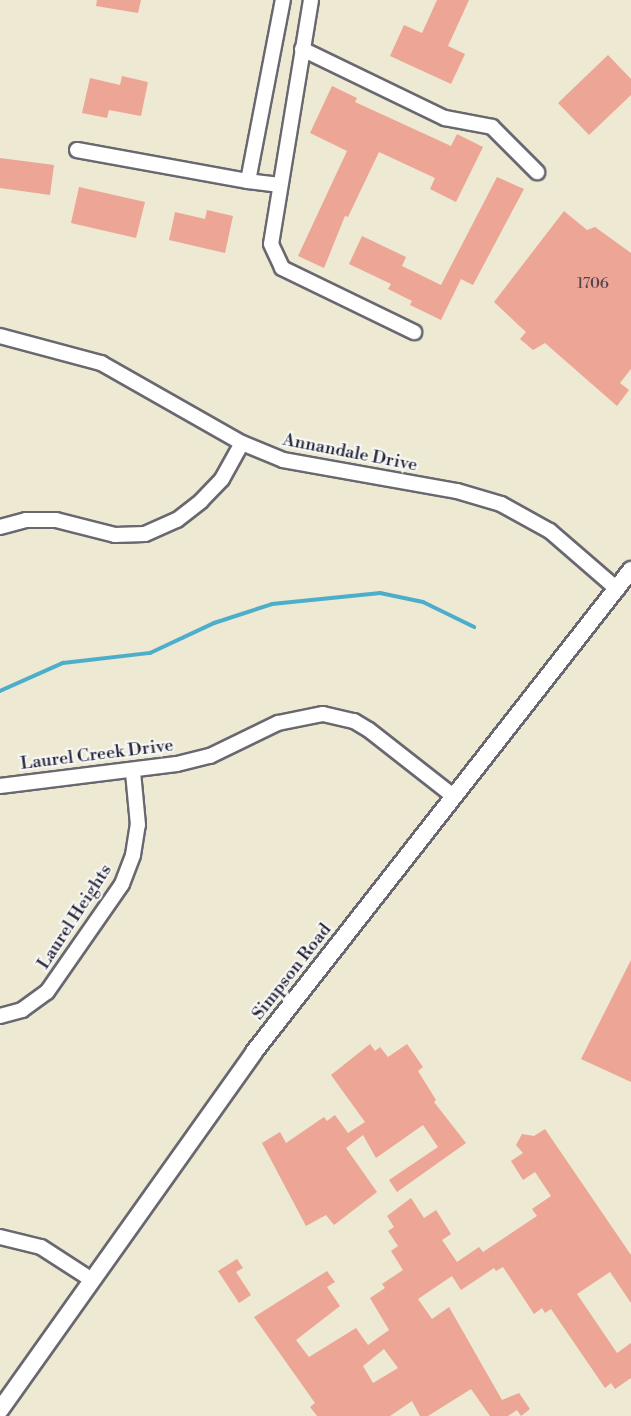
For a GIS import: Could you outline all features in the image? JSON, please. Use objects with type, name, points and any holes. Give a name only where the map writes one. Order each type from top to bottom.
[{"type":"street","points":[[248,181],[283,0]]},
{"type":"street","points":[[310,0],[271,244],[282,268],[414,332]]},
{"type":"street","points":[[303,49],[445,118],[492,127],[537,172]]},
{"type":"street","points":[[77,150],[280,186]]},
{"type":"street","name":"Annandale Drive","points":[[0,336],[101,363],[242,443],[292,462],[457,491],[501,504],[550,531],[617,589]]},
{"type":"street","points":[[0,527],[26,520],[56,519],[115,535],[145,534],[177,520],[201,501],[222,478],[242,443]]},
{"type":"street","name":"Simpson Road","points":[[0,1410],[254,1052],[452,795],[631,570]]},
{"type":"street","name":"Laurel Creek Drive","points":[[0,786],[133,772],[210,756],[278,723],[323,714],[339,716],[369,730],[452,795]]},
{"type":"street","name":"Laurel Heights","points":[[0,1016],[22,1010],[47,992],[122,884],[138,825],[133,772]]},
{"type":"street","points":[[0,1237],[41,1247],[92,1280]]},
{"type":"building","points":[[97,0],[141,0],[138,13],[96,6]]},
{"type":"building","points":[[437,0],[469,0],[448,46],[465,54],[451,84],[390,56],[404,25],[422,33]]},
{"type":"building","points":[[608,55],[631,79],[631,95],[589,135],[558,103]]},
{"type":"building","points":[[122,76],[148,82],[141,116],[109,110],[107,118],[82,113],[90,78],[120,85]]},
{"type":"building","points":[[332,86],[357,98],[355,102],[451,146],[457,134],[483,147],[456,202],[430,189],[435,178],[379,152],[348,217],[345,216],[324,268],[298,256],[347,151],[310,133]]},
{"type":"building","points":[[0,158],[54,165],[50,195],[0,188]]},
{"type":"building","points":[[497,177],[524,189],[473,285],[461,279],[441,320],[410,305],[412,301],[388,289],[391,284],[349,264],[362,236],[406,257],[402,266],[441,285]]},
{"type":"building","points":[[79,187],[145,202],[136,238],[71,223]]},
{"type":"building","points":[[207,210],[233,216],[225,253],[169,240],[175,212],[205,219]]},
{"type":"building","points":[[564,211],[587,230],[595,227],[631,253],[631,369],[620,383],[629,390],[617,406],[545,343],[533,350],[520,339],[526,332],[494,302]]},
{"type":"building","points":[[631,960],[631,1082],[581,1059]]},
{"type":"building","points":[[370,1044],[375,1051],[380,1047],[388,1057],[407,1044],[423,1067],[418,1071],[436,1100],[434,1102],[466,1143],[397,1192],[389,1180],[438,1147],[423,1125],[376,1158],[363,1135],[346,1148],[377,1192],[334,1225],[326,1215],[306,1226],[262,1143],[280,1132],[286,1143],[324,1117],[327,1121],[335,1115],[348,1133],[365,1122],[331,1075]]},
{"type":"building","points":[[545,1129],[631,1255],[631,1303],[610,1272],[577,1294],[617,1353],[631,1343],[631,1378],[615,1389],[611,1383],[605,1388],[551,1309],[545,1313],[542,1308],[534,1314],[503,1267],[496,1271],[494,1268],[461,1290],[452,1276],[418,1299],[432,1319],[449,1307],[502,1400],[519,1393],[530,1409],[521,1416],[517,1410],[508,1416],[490,1416],[471,1389],[428,1416],[420,1416],[412,1401],[390,1416],[317,1416],[310,1407],[315,1403],[254,1317],[327,1271],[335,1282],[327,1287],[340,1306],[296,1340],[309,1357],[356,1328],[368,1345],[389,1330],[370,1298],[385,1288],[382,1284],[403,1270],[391,1251],[398,1246],[388,1231],[394,1227],[387,1216],[411,1198],[424,1218],[436,1210],[451,1234],[442,1240],[457,1262],[479,1247],[483,1252],[537,1216],[532,1209],[551,1196],[535,1172],[523,1180],[511,1161],[523,1153],[516,1145],[522,1134],[534,1136]],"holes":[[[384,1349],[398,1368],[373,1383],[363,1366]]]},
{"type":"building","points":[[237,1259],[243,1268],[236,1272],[251,1295],[239,1303],[218,1271]]},
{"type":"waterway","points":[[0,691],[63,663],[150,653],[214,623],[272,604],[380,593],[423,602],[474,627]]}]
